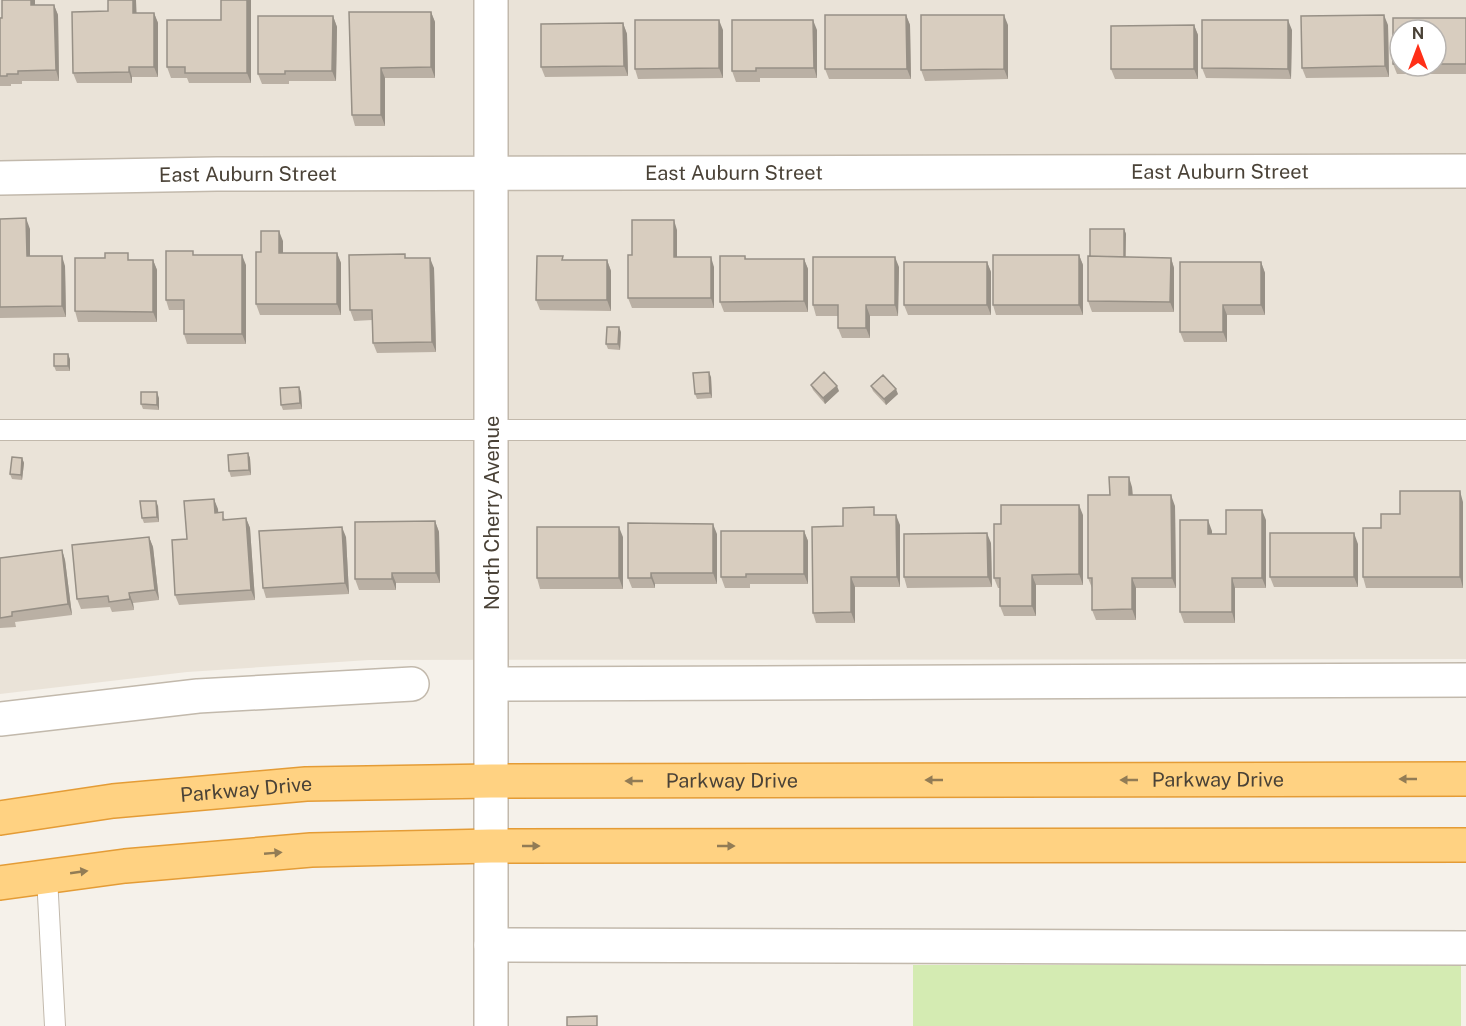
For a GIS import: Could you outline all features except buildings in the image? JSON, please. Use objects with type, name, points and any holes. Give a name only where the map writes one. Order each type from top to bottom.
[{"type":"highway","name":"Parkway Drive","points":[[0,818],[113,801],[306,784],[491,781],[1466,779]]},
{"type":"highway","points":[[0,883],[125,866],[312,850],[490,846],[1466,845]]},
{"type":"street","name":"North Cherry Avenue","points":[[490,1026],[491,0]]},
{"type":"street","name":"East Auburn Street","points":[[0,178],[217,174],[1466,171]]},
{"type":"street","points":[[492,684],[1466,680]]},
{"type":"street","points":[[0,719],[198,696],[412,684]]},
{"type":"street","points":[[491,945],[1466,948]]},
{"type":"lane","points":[[0,430],[491,428],[1466,430]]},
{"type":"lane","points":[[47,877],[55,1026]]},
{"type":"shaded area","points":[[0,0],[1466,0],[1466,659],[369,660],[187,672],[0,694]]},
{"type":"green space","points":[[913,965],[1461,965],[1461,1026],[913,1026]]}]
